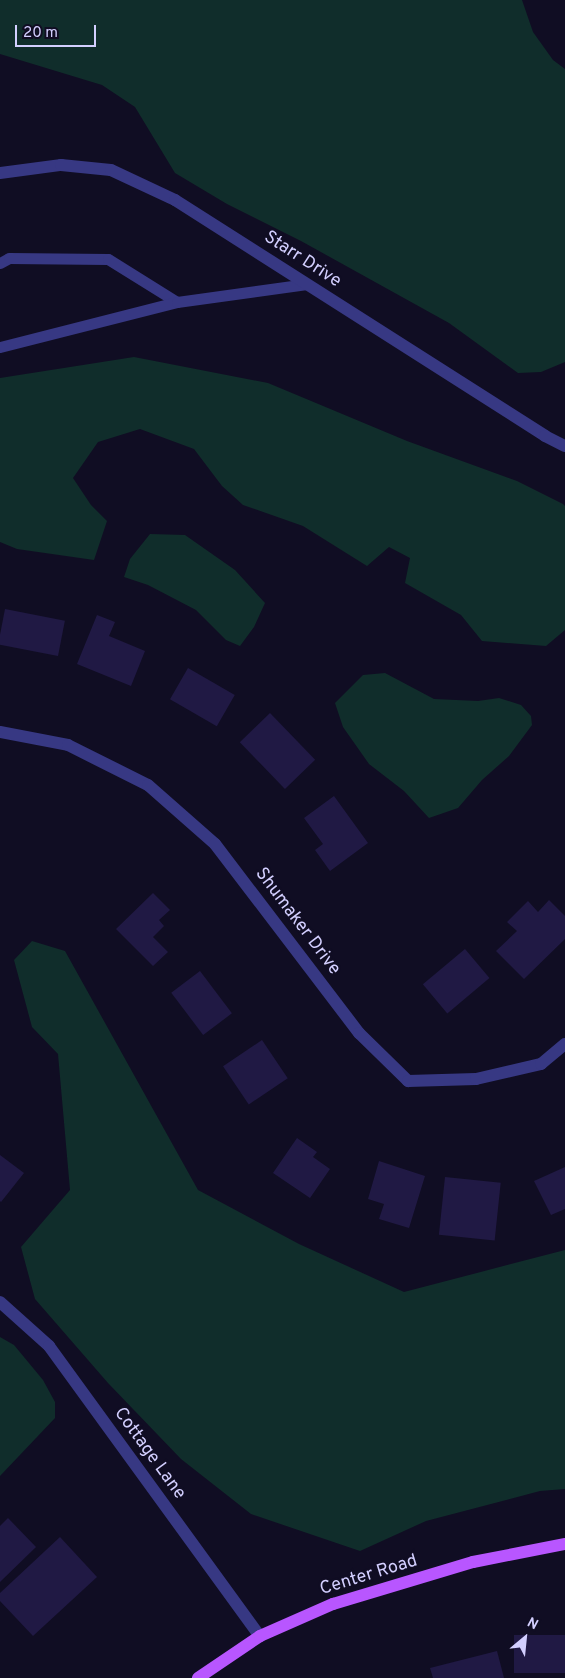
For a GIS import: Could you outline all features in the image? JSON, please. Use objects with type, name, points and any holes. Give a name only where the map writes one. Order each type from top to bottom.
[{"type":"main road","name":"Center Road","points":[[198,1678],[260,1636],[333,1604],[473,1562],[565,1544]]},
{"type":"street","name":"Starr Drive","points":[[0,173],[61,164],[111,170],[175,200],[545,436],[565,446]]},
{"type":"street","name":"Shumaker Drive","points":[[0,732],[68,744],[148,784],[214,844],[359,1033],[408,1081],[476,1078],[541,1064],[565,1044]]},
{"type":"street","name":"Cottage Lane","points":[[0,1302],[49,1346],[260,1636]]},
{"type":"lane","points":[[0,263],[9,258],[108,259],[177,302]]},
{"type":"lane","points":[[0,347],[177,302],[307,284]]},
{"type":"green space","points":[[0,0],[522,0],[533,32],[553,60],[565,69],[565,362],[541,372],[518,373],[449,323],[301,241],[227,204],[175,173],[135,107],[102,85],[0,54]]},
{"type":"green space","points":[[134,357],[268,383],[407,441],[517,481],[563,504],[565,506],[565,630],[546,646],[482,641],[461,615],[405,583],[410,558],[389,547],[367,566],[303,526],[243,505],[222,486],[194,449],[140,429],[98,442],[73,478],[91,505],[107,521],[94,560],[17,549],[0,542],[0,378]]},
{"type":"green space","points":[[150,534],[185,535],[235,570],[265,603],[254,627],[240,646],[226,640],[196,610],[148,585],[124,577],[130,559]]},
{"type":"green space","points":[[385,673],[434,699],[478,701],[499,698],[521,705],[531,716],[532,725],[509,756],[482,780],[458,808],[429,818],[404,791],[369,764],[343,727],[335,703],[363,675]]},
{"type":"green space","points":[[32,941],[65,951],[198,1190],[299,1244],[404,1292],[565,1250],[565,1489],[540,1491],[426,1521],[360,1551],[251,1514],[181,1459],[108,1383],[35,1299],[21,1247],[70,1190],[58,1054],[32,1027],[14,960]]},
{"type":"green space","points":[[0,1337],[14,1345],[43,1380],[55,1402],[55,1418],[0,1476]]},
{"type":"building","points":[[5,609],[65,621],[58,656],[0,645]]},
{"type":"building","points":[[97,615],[115,622],[109,636],[145,651],[131,686],[77,664]]},
{"type":"building","points":[[188,668],[235,695],[217,726],[170,699]]},
{"type":"building","points":[[270,713],[315,760],[285,789],[240,742]]},
{"type":"building","points":[[334,796],[368,843],[330,871],[315,850],[323,844],[304,818]]},
{"type":"building","points":[[153,893],[170,910],[159,920],[164,926],[153,937],[168,952],[153,966],[116,929]]},
{"type":"building","points":[[549,900],[565,916],[565,939],[524,979],[496,951],[517,931],[507,922],[528,901],[538,912]]},
{"type":"building","points":[[465,949],[489,978],[447,1013],[423,984]]},
{"type":"building","points":[[200,971],[232,1013],[203,1035],[171,993]]},
{"type":"building","points":[[262,1040],[288,1078],[249,1104],[223,1066]]},
{"type":"building","points":[[297,1138],[317,1152],[313,1157],[330,1169],[310,1198],[273,1173]]},
{"type":"building","points":[[0,1155],[24,1173],[1,1202],[0,1201]]},
{"type":"building","points":[[379,1161],[425,1176],[409,1228],[379,1219],[384,1204],[368,1199]]},
{"type":"building","points":[[565,1167],[565,1209],[551,1215],[534,1181]]},
{"type":"building","points":[[445,1177],[501,1183],[495,1241],[439,1235]]},
{"type":"building","points":[[8,1518],[36,1547],[0,1582],[0,1526]]},
{"type":"building","points":[[60,1537],[97,1577],[33,1636],[0,1601],[0,1593]]},
{"type":"building","points":[[514,1635],[565,1635],[565,1673],[514,1673]]},
{"type":"building","points":[[497,1651],[504,1678],[433,1678],[430,1668]]}]
